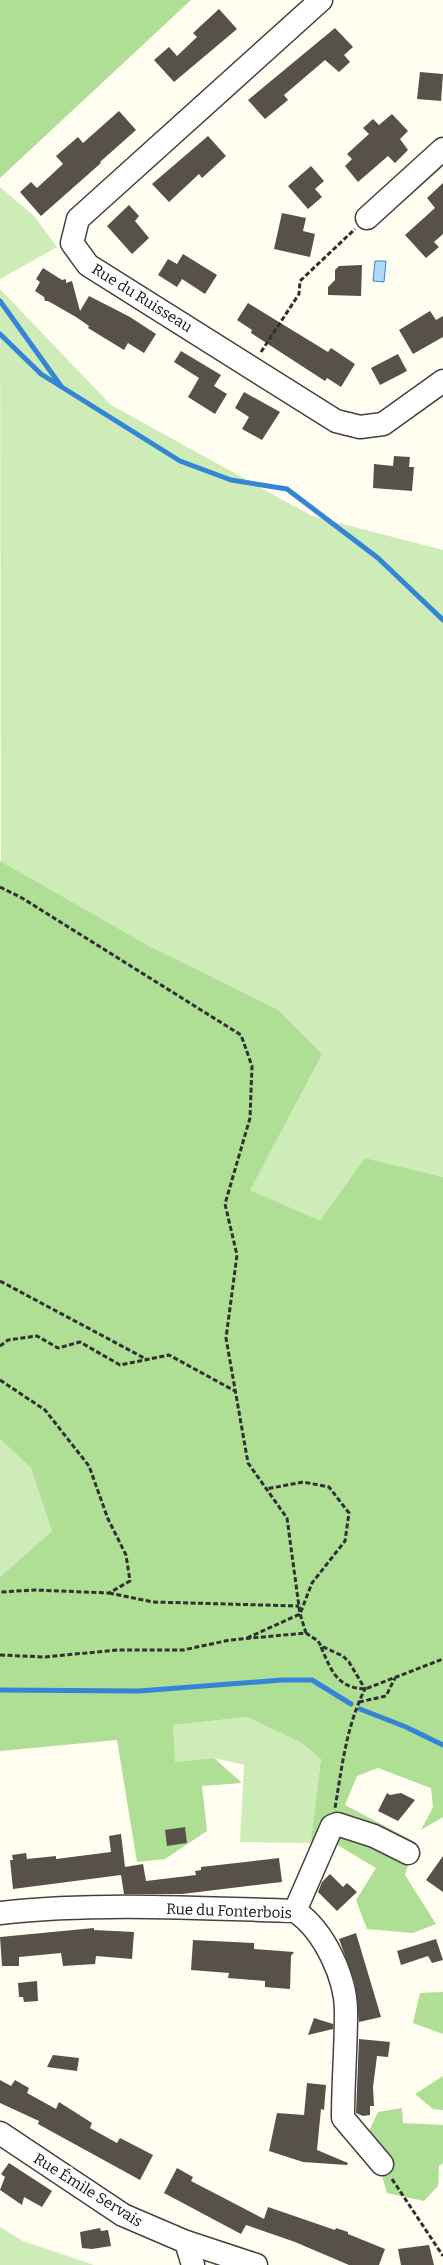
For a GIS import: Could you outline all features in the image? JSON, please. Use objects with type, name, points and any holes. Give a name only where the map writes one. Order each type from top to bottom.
[{"type":"street","name":"Rue du Ruisseau","points":[[320,0],[78,219],[72,243],[88,265],[336,421],[360,427],[383,424],[443,381]]},
{"type":"street","points":[[367,218],[443,149]]},
{"type":"street","points":[[295,1911],[332,1826],[337,1824],[374,1836],[408,1853]]},
{"type":"street","name":"Rue du Fonterbois","points":[[0,1913],[35,1909],[124,1908],[295,1911],[309,1921],[326,1944],[342,1986],[346,2013],[342,2118],[382,2164]]},
{"type":"street","name":"Rue Émile Servais","points":[[0,2133],[123,2215],[186,2242],[256,2265]]},
{"type":"street","points":[[186,2242],[193,2265]]},
{"type":"path","points":[[250,367],[299,294],[300,281],[367,218]]},
{"type":"path","points":[[0,887],[22,898],[241,1035],[252,1066],[250,1118],[225,1204],[237,1255],[226,1338],[248,1463],[287,1518],[300,1614],[306,1633],[318,1641],[339,1680],[352,1688],[365,1689],[443,1659]]},
{"type":"path","points":[[0,1281],[146,1359]]},
{"type":"path","points":[[0,1346],[8,1340],[36,1336],[58,1348],[80,1342],[120,1365],[169,1355],[236,1392]]},
{"type":"path","points":[[0,1380],[46,1410],[89,1466],[108,1519],[126,1555],[128,1564],[130,1581],[109,1593]]},
{"type":"path","points":[[244,1639],[300,1614],[312,1584],[345,1541],[349,1513],[329,1487],[303,1482],[266,1489]]},
{"type":"path","points":[[0,1592],[35,1590],[109,1593],[153,1602],[299,1606]]},
{"type":"path","points":[[0,1656],[46,1657],[116,1650],[182,1650],[230,1640],[306,1633]]},
{"type":"path","points":[[321,1646],[343,1656],[349,1662],[365,1689]]},
{"type":"path","points":[[359,1702],[386,1696],[395,1678]]},
{"type":"path","points":[[332,1826],[348,1734],[365,1689]]},
{"type":"path","points":[[382,2164],[443,2256]]},
{"type":"green space","points":[[0,0],[191,0],[0,178]]},
{"type":"green space","points":[[0,187],[34,216],[57,247],[0,279]]},
{"type":"green space","points":[[0,289],[111,405],[312,516],[443,550],[443,1177],[365,1158],[320,1222],[250,1190],[277,1009],[149,946],[1,863]]},
{"type":"green space","points":[[0,861],[149,946],[277,1009],[322,1054],[250,1190],[320,1221],[365,1158],[443,1177],[443,1817],[421,1830],[433,1807],[431,1788],[378,1768],[357,1776],[345,1805],[415,1842],[405,1875],[436,1924],[413,1933],[367,1929],[356,1900],[376,1868],[334,1843],[308,1866],[321,1759],[300,1742],[247,1717],[173,1725],[175,1762],[214,1758],[242,1783],[202,1786],[207,1831],[165,1859],[137,1862],[117,1740],[0,1751],[0,1577],[52,1531],[31,1468],[0,1439]]},
{"type":"green space","points":[[0,1439],[31,1468],[52,1531],[0,1577]]},
{"type":"green space","points":[[247,1717],[300,1742],[321,1759],[311,1843],[240,1842],[244,1765],[214,1758],[174,1762],[173,1725]]},
{"type":"green space","points":[[443,1992],[443,2034],[413,2023],[420,1993]]},
{"type":"green space","points":[[443,2076],[443,2110],[433,2109],[415,2094]]},
{"type":"green space","points":[[402,2108],[403,2123],[443,2125],[443,2163],[439,2166],[438,2186],[424,2201],[387,2193],[369,2131],[378,2112]]},
{"type":"green space","points":[[0,2227],[23,2241],[94,2265],[0,2265]]},
{"type":"water","points":[[375,261],[386,261],[384,282],[373,281]]},
{"type":"building","points":[[219,9],[237,29],[174,82],[154,60],[169,47],[177,56],[197,37],[193,33]]},
{"type":"building","points":[[335,28],[353,47],[344,55],[350,62],[339,72],[325,60],[284,95],[288,100],[265,119],[248,100]]},
{"type":"building","points":[[420,72],[443,74],[441,101],[417,99]]},
{"type":"building","points":[[119,111],[136,130],[41,216],[20,192],[31,182],[37,188],[63,164],[56,156],[78,137],[83,143]]},
{"type":"building","points":[[392,114],[408,131],[400,139],[408,150],[395,163],[388,156],[358,182],[345,166],[352,159],[347,154],[369,134],[363,128],[373,119],[379,125]]},
{"type":"building","points":[[208,136],[226,156],[202,178],[199,174],[169,202],[152,184]]},
{"type":"building","points":[[311,166],[324,181],[315,189],[322,197],[308,209],[288,186]]},
{"type":"building","points":[[443,183],[443,234],[434,242],[439,247],[426,258],[405,235],[435,208],[427,198]]},
{"type":"building","points":[[129,205],[139,216],[135,221],[149,238],[132,254],[107,226]]},
{"type":"building","points":[[282,213],[306,218],[303,231],[315,234],[310,257],[274,249]]},
{"type":"building","points":[[183,254],[217,275],[205,294],[182,279],[177,287],[158,275],[168,259],[177,264]]},
{"type":"building","points":[[362,265],[361,296],[328,295],[328,287],[335,280],[335,270],[339,266]]},
{"type":"building","points":[[43,268],[62,280],[66,279],[66,283],[72,281],[80,311],[89,296],[130,317],[156,334],[144,353],[128,343],[124,350],[88,328],[89,326],[76,317],[45,301],[44,297],[35,291],[40,282],[36,279]]},
{"type":"building","points":[[248,303],[328,352],[331,348],[355,364],[341,387],[327,378],[325,381],[251,333],[252,330],[237,320]]},
{"type":"building","points":[[430,311],[436,320],[443,316],[443,337],[413,354],[399,330]]},
{"type":"building","points":[[181,351],[221,375],[214,386],[227,394],[215,414],[188,397],[199,378],[174,362]]},
{"type":"building","points":[[398,354],[407,371],[380,385],[371,368]]},
{"type":"building","points":[[244,392],[280,412],[262,440],[242,429],[249,417],[235,408]]},
{"type":"building","points":[[394,456],[410,457],[409,467],[414,467],[412,491],[373,488],[374,464],[393,466]]},
{"type":"building","points":[[387,1793],[390,1795],[401,1793],[415,1800],[398,1821],[378,1811]]},
{"type":"building","points":[[185,1827],[187,1843],[167,1846],[165,1830]]},
{"type":"building","points":[[121,1834],[125,1867],[143,1864],[146,1881],[196,1875],[195,1871],[201,1870],[201,1867],[279,1858],[282,1882],[182,1894],[124,1894],[121,1875],[13,1889],[10,1860],[13,1860],[12,1855],[26,1853],[27,1859],[56,1856],[56,1859],[111,1852],[109,1836]]},
{"type":"building","points":[[443,1856],[443,1892],[426,1880]]},
{"type":"building","points":[[330,1874],[343,1887],[347,1883],[357,1892],[337,1911],[318,1892],[322,1882]]},
{"type":"building","points":[[94,1928],[94,1930],[134,1932],[132,1959],[96,1956],[95,1964],[63,1966],[61,1953],[19,1957],[19,1966],[2,1966],[0,1937]]},
{"type":"building","points":[[356,1933],[381,2017],[359,2022],[355,1983],[339,1939]]},
{"type":"building","points":[[436,1939],[443,1960],[432,1963],[428,1956],[401,1965],[397,1951]]},
{"type":"building","points":[[193,1940],[254,1943],[254,1949],[294,1952],[291,1956],[290,1989],[265,1987],[265,1981],[228,1978],[229,1973],[191,1970]]},
{"type":"building","points":[[37,1981],[38,2001],[24,2002],[23,1997],[19,1997],[18,1983]]},
{"type":"building","points":[[314,2018],[333,2024],[333,2029],[308,2035]]},
{"type":"building","points":[[359,2039],[390,2042],[388,2057],[377,2056],[373,2087],[374,2106],[370,2106],[370,2115],[363,2116],[356,2113]]},
{"type":"building","points":[[53,2055],[79,2058],[77,2071],[47,2067]]},
{"type":"building","points":[[0,2080],[11,2086],[15,2080],[29,2088],[27,2093],[56,2109],[59,2102],[92,2123],[90,2128],[117,2143],[120,2138],[153,2155],[140,2180],[38,2124],[39,2121],[0,2103]]},
{"type":"building","points":[[307,2083],[326,2085],[324,2110],[321,2109],[317,2150],[348,2163],[347,2165],[303,2162],[269,2151],[277,2113],[304,2115]]},
{"type":"building","points":[[9,2163],[52,2191],[42,2207],[24,2197],[22,2205],[0,2190],[5,2177],[1,2174]]},
{"type":"building","points":[[177,2168],[193,2177],[191,2181],[264,2219],[268,2207],[335,2230],[336,2228],[348,2232],[348,2234],[385,2249],[379,2265],[349,2265],[295,2242],[246,2225],[241,2234],[164,2193]]},
{"type":"building","points":[[100,2228],[101,2231],[108,2230],[111,2246],[92,2249],[82,2248],[80,2232]]},
{"type":"building","points":[[429,2245],[434,2265],[401,2265],[398,2249]]},
{"type":"waterway","points":[[0,301],[61,386]]},
{"type":"waterway","points":[[0,334],[41,374],[180,461],[231,480],[287,489],[378,558],[443,620]]},
{"type":"waterway","points":[[0,1690],[139,1691],[282,1680],[312,1680],[351,1704]]},
{"type":"waterway","points":[[360,1709],[406,1727],[443,1745]]}]
